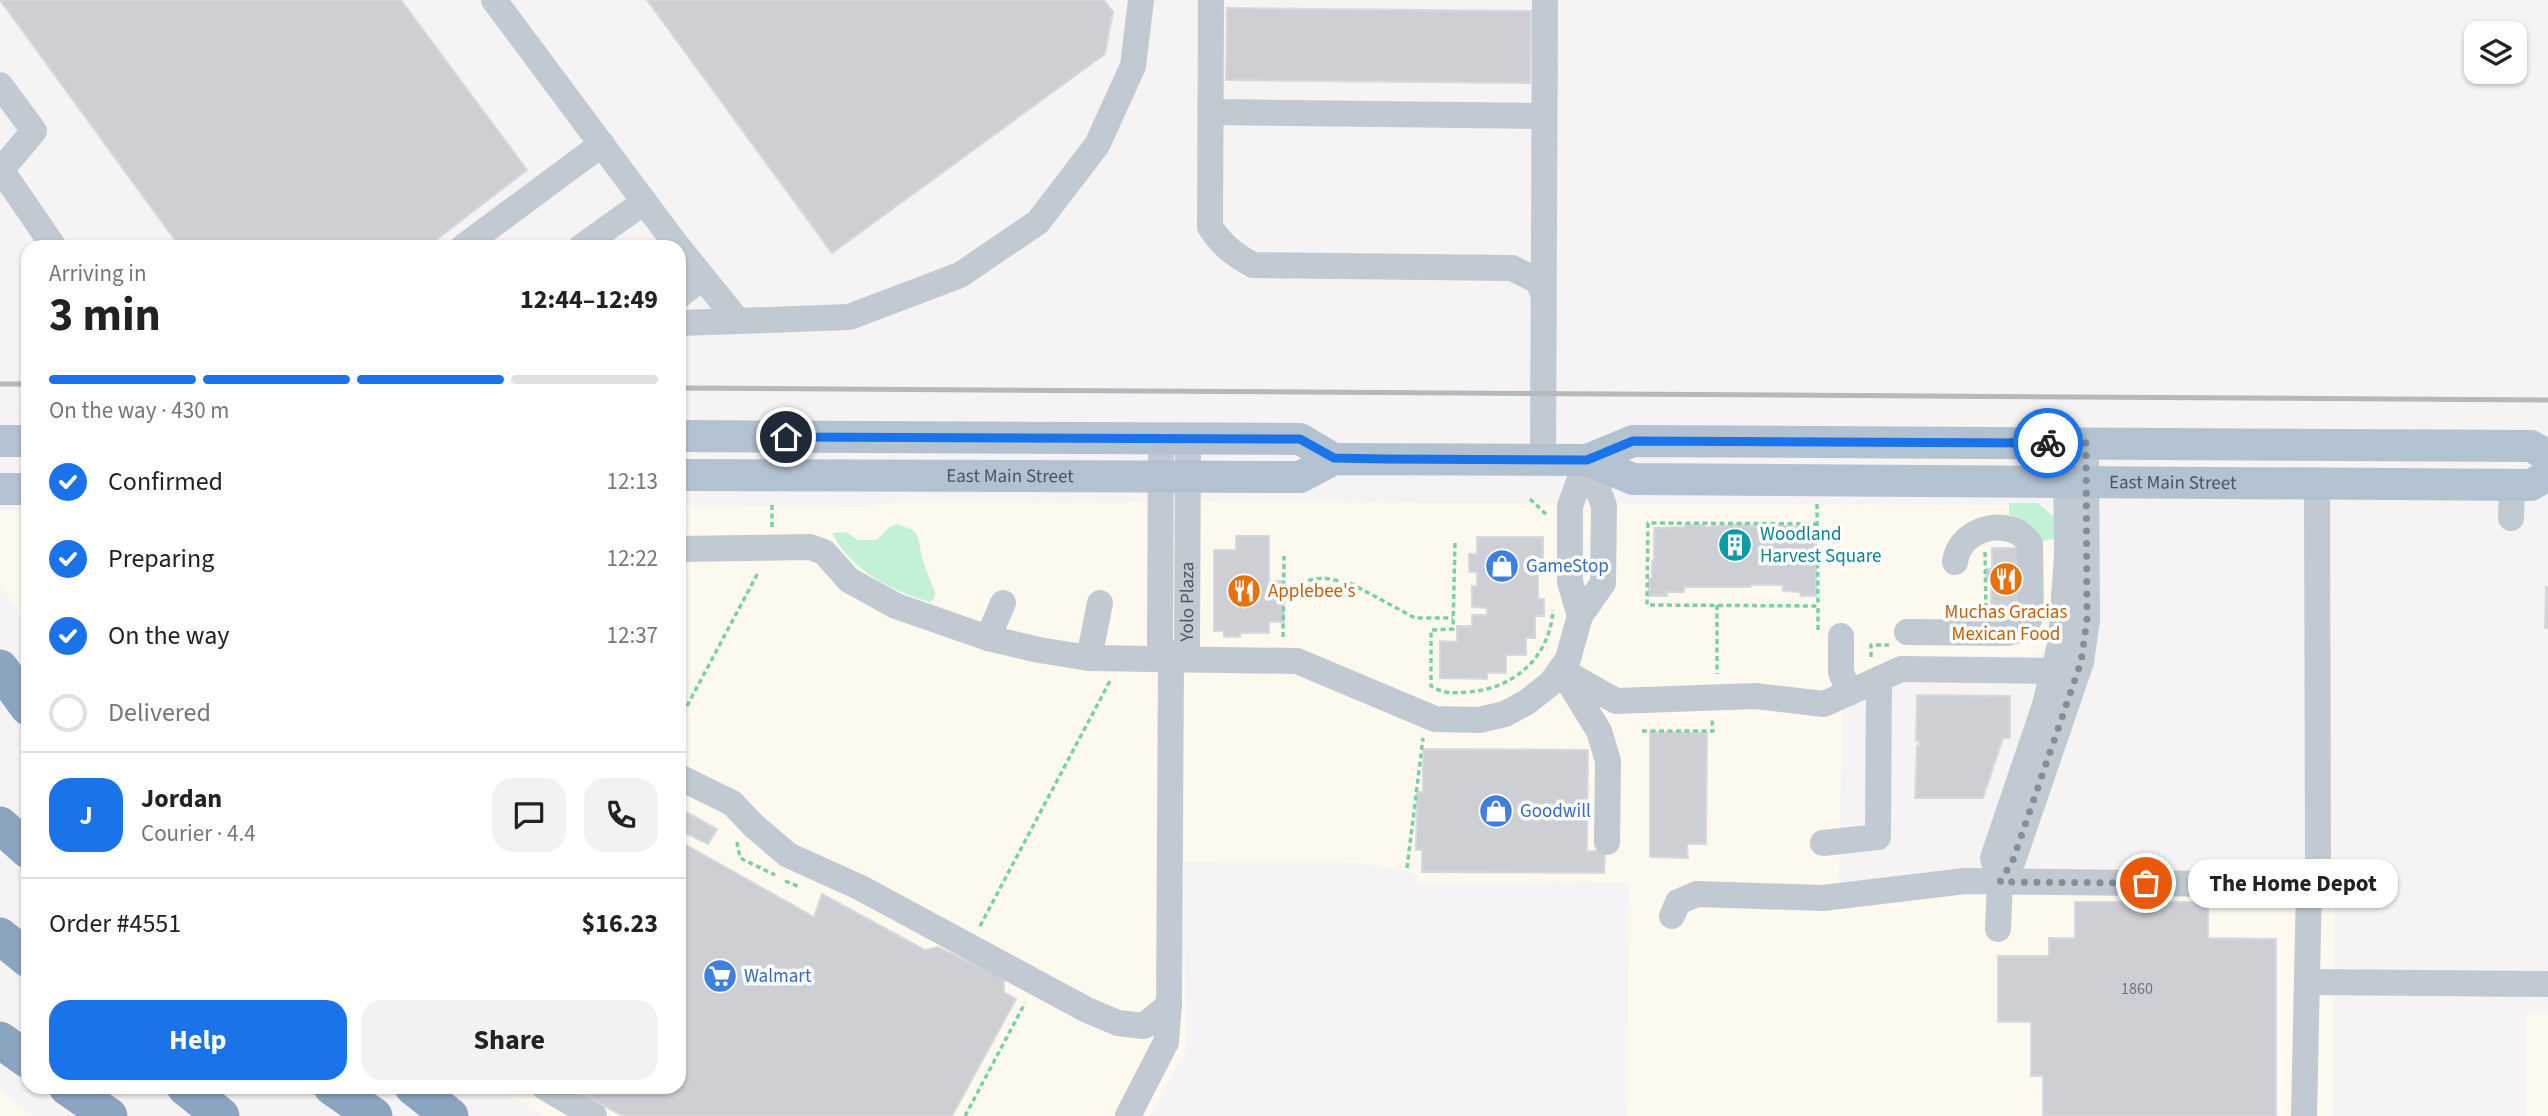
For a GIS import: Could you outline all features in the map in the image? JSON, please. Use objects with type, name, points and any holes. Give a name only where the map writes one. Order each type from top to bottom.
[{"type":"highway","points":[[0,668],[21,697]]},
{"type":"highway","points":[[0,825],[21,844]]},
{"type":"highway","points":[[0,936],[21,953]]},
{"type":"highway","points":[[0,1040],[21,1055]]},
{"type":"highway","points":[[77,1094],[109,1116]]},
{"type":"highway","points":[[193,1094],[220,1116]]},
{"type":"highway","points":[[342,1094],[374,1116]]},
{"type":"highway","points":[[422,1094],[450,1116]]},
{"type":"main road","name":"East Main Street","points":[[686,436],[1300,439],[1334,458],[1587,460],[1633,441],[2531,446],[2548,456]]},
{"type":"main road","points":[[0,441],[21,441]]},
{"type":"main road","name":"East Main Street","points":[[686,475],[1300,478],[1334,458]]},
{"type":"main road","name":"East Main Street","points":[[1587,460],[1633,480],[2531,485],[2548,475]]},
{"type":"main road","points":[[0,489],[21,489]]},
{"type":"street","points":[[494,0],[673,240]]},
{"type":"street","points":[[686,323],[849,317],[960,275],[1038,222],[1097,145],[1133,66],[1141,0]]},
{"type":"street","points":[[1211,0],[1210,227],[1221,243],[1236,256],[1253,265],[1511,268],[1538,281],[1542,291]]},
{"type":"street","points":[[1543,460],[1545,0]]},
{"type":"street","points":[[0,85],[34,131],[1,169],[49,240]]},
{"type":"street","points":[[1211,112],[1544,116]]},
{"type":"street","points":[[472,240],[601,144]]},
{"type":"street","points":[[590,240],[644,202]]},
{"type":"street","points":[[686,258],[738,321]]},
{"type":"street","points":[[686,290],[701,278]]},
{"type":"street","name":"Yolo Plaza","points":[[1128,1116],[1166,1042],[1169,1005],[1171,659],[1160,646],[1174,477],[1174,438]]},
{"type":"street","points":[[2000,882],[2013,860],[2083,650],[2087,620],[2076,482],[2076,443]]},
{"type":"street","points":[[686,549],[810,547],[824,552],[849,580],[896,606],[988,638],[1089,658],[1297,661],[1432,718],[1479,720],[1505,714],[1527,702],[1552,683],[1568,659],[1580,616],[1570,582],[1570,506],[1587,460]]},
{"type":"street","points":[[1998,929],[2000,882],[1993,858],[2045,705],[2063,625],[2067,556],[2076,482]]},
{"type":"street","points":[[2304,1116],[2309,885],[2318,867],[2317,484]]},
{"type":"street","points":[[2511,518],[2512,485]]},
{"type":"street","points":[[1907,632],[2018,632],[2028,622],[2031,615],[2030,544],[2025,536],[2007,529],[1979,530],[1965,540],[1956,553],[1955,562]]},
{"type":"street","points":[[988,638],[1003,603]]},
{"type":"street","points":[[1089,658],[1100,603]]},
{"type":"street","points":[[1841,636],[1841,672],[1849,693]]},
{"type":"street","points":[[1561,670],[1616,701],[1755,696],[1824,704],[1901,668],[2051,671]]},
{"type":"street","points":[[1561,670],[1599,731],[1608,761],[1607,842]]},
{"type":"street","points":[[1823,843],[1878,837],[1879,679]]},
{"type":"street","points":[[686,780],[732,803],[788,855],[859,887],[1087,1010],[1118,1023],[1144,1026],[1169,1005]]},
{"type":"street","points":[[1672,916],[1678,902],[1697,894],[1823,898],[1945,883],[2000,882],[2309,885]]},
{"type":"street","points":[[2307,982],[2548,984]]},
{"type":"street","points":[[556,1094],[594,1116]]},
{"type":"path","points":[[1817,498],[1818,607]]},
{"type":"path","points":[[1530,499],[1548,516]]},
{"type":"path","points":[[686,708],[762,564],[771,563],[772,502]]},
{"type":"path","points":[[1647,604],[1648,523],[1818,524]]},
{"type":"path","points":[[1455,543],[1453,629],[1431,630],[1431,687],[1442,693],[1493,689],[1508,682],[1528,667],[1545,645],[1553,609]]},
{"type":"path","points":[[1985,545],[1987,632]]},
{"type":"path","points":[[1281,641],[1284,635],[1284,556]]},
{"type":"path","points":[[1284,591],[1310,580],[1324,578],[1350,583],[1415,618],[1453,618]]},
{"type":"path","points":[[968,947],[1117,668],[1118,658]]},
{"type":"path","points":[[1407,868],[1423,738],[1432,718]]},
{"type":"path","points":[[736,839],[740,858],[797,887],[807,886]]},
{"type":"path","points":[[965,1116],[1026,1004],[1015,997]]},
{"type":"shaded area","points":[[897,501],[2044,505],[2061,516],[2061,555],[2051,590],[2050,633],[2042,652],[2030,656],[1917,656],[1843,706],[1838,908],[1965,894],[2334,894],[2333,1116],[1627,1116],[1629,882],[1422,883],[1408,871],[1358,863],[1184,862],[1186,1051],[1150,1116],[545,1116],[509,1094],[686,1094],[686,505],[862,507]]},
{"type":"shaded area","points":[[0,511],[21,511],[21,616],[0,585]]},
{"type":"shaded area","points":[[2526,1013],[2548,1013],[2548,1116],[2526,1116]]},
{"type":"shaded area","points":[[0,1089],[34,1116],[0,1116]]},
{"type":"green space","points":[[2009,503],[2038,503],[2055,518],[2055,539],[2046,540],[2040,545],[2036,533],[2029,525],[2009,515]]},
{"type":"green space","points":[[897,524],[913,530],[918,537],[922,558],[935,593],[930,602],[901,592],[861,568],[840,546],[832,533],[846,532],[858,540],[877,540],[888,528]]},
{"type":"building","points":[[0,0],[401,0],[527,170],[436,240],[175,240]]},
{"type":"building","points":[[647,0],[1104,0],[1113,12],[1105,54],[832,253]]},
{"type":"building","points":[[1227,8],[1531,11],[1530,83],[1226,80]]},
{"type":"building","name":"Woodland Harvest Square","points":[[1749,524],[1816,528],[1816,596],[1801,596],[1800,592],[1783,591],[1783,585],[1751,585],[1684,587],[1684,592],[1649,596],[1649,579],[1652,578],[1654,561],[1654,528]]},
{"type":"building","points":[[1236,536],[1269,536],[1269,581],[1284,581],[1284,622],[1269,622],[1269,633],[1240,633],[1240,637],[1224,637],[1224,631],[1214,631],[1214,550],[1236,550]]},
{"type":"building","points":[[1477,537],[1543,537],[1543,560],[1538,560],[1538,599],[1544,599],[1544,616],[1535,616],[1535,638],[1526,638],[1526,655],[1506,655],[1506,673],[1487,673],[1487,679],[1440,678],[1440,641],[1457,642],[1457,626],[1472,626],[1472,615],[1487,615],[1487,608],[1472,607],[1472,586],[1477,586],[1477,572],[1469,572],[1469,554],[1477,554]]},
{"type":"building","points":[[1992,548],[2025,548],[2025,614],[1991,613],[1991,578],[1986,578],[1987,569],[1992,569]]},
{"type":"building","points":[[2548,587],[2548,628],[2545,628]]},
{"type":"building","points":[[1917,695],[2010,696],[2010,738],[2003,738],[1983,798],[1915,798],[1919,746],[1919,741],[1916,741]]},
{"type":"building","points":[[1650,732],[1707,733],[1706,844],[1687,844],[1688,858],[1650,857]]},
{"type":"building","points":[[1423,749],[1588,750],[1587,851],[1605,851],[1604,873],[1422,872],[1422,850],[1416,850],[1417,792],[1423,792]]},
{"type":"building","points":[[686,812],[717,829],[708,844],[686,833]]},
{"type":"building","points":[[686,845],[814,917],[822,894],[925,950],[938,947],[1004,978],[1004,992],[1016,999],[952,1116],[623,1116],[582,1094],[686,1094]]},
{"type":"building","points":[[2075,902],[2208,902],[2208,938],[2276,939],[2276,1116],[2043,1116],[2043,1076],[2031,1076],[2031,1022],[1998,1022],[1998,956],[2049,956],[2049,938],[2075,938]]},
{"type":"railway","points":[[0,384],[21,384]]},
{"type":"railway","points":[[686,388],[2548,400]]},
{"type":"way so far","points":[[2048,443],[2086,443],[2085,639],[2081,662],[2013,860],[2000,882],[2146,883]]},
{"type":"place","name":"Woodland Harvest Square","points":[[1735,545]]},
{"type":"place","name":"GameStop","points":[[1502,566]]},
{"type":"place","name":"Muchas Gracias Mexican Food","points":[[2006,579]]},
{"type":"place","name":"Applebee's","points":[[1244,591]]},
{"type":"place","name":"Goodwill","points":[[1496,811]]},
{"type":"place","name":"The Home Depot","points":[[2146,883]]},
{"type":"place","name":"Walmart","points":[[720,976]]},
{"type":"route","points":[[786,437],[1300,439],[1334,458],[1587,460],[1633,441],[2048,443]]}]
